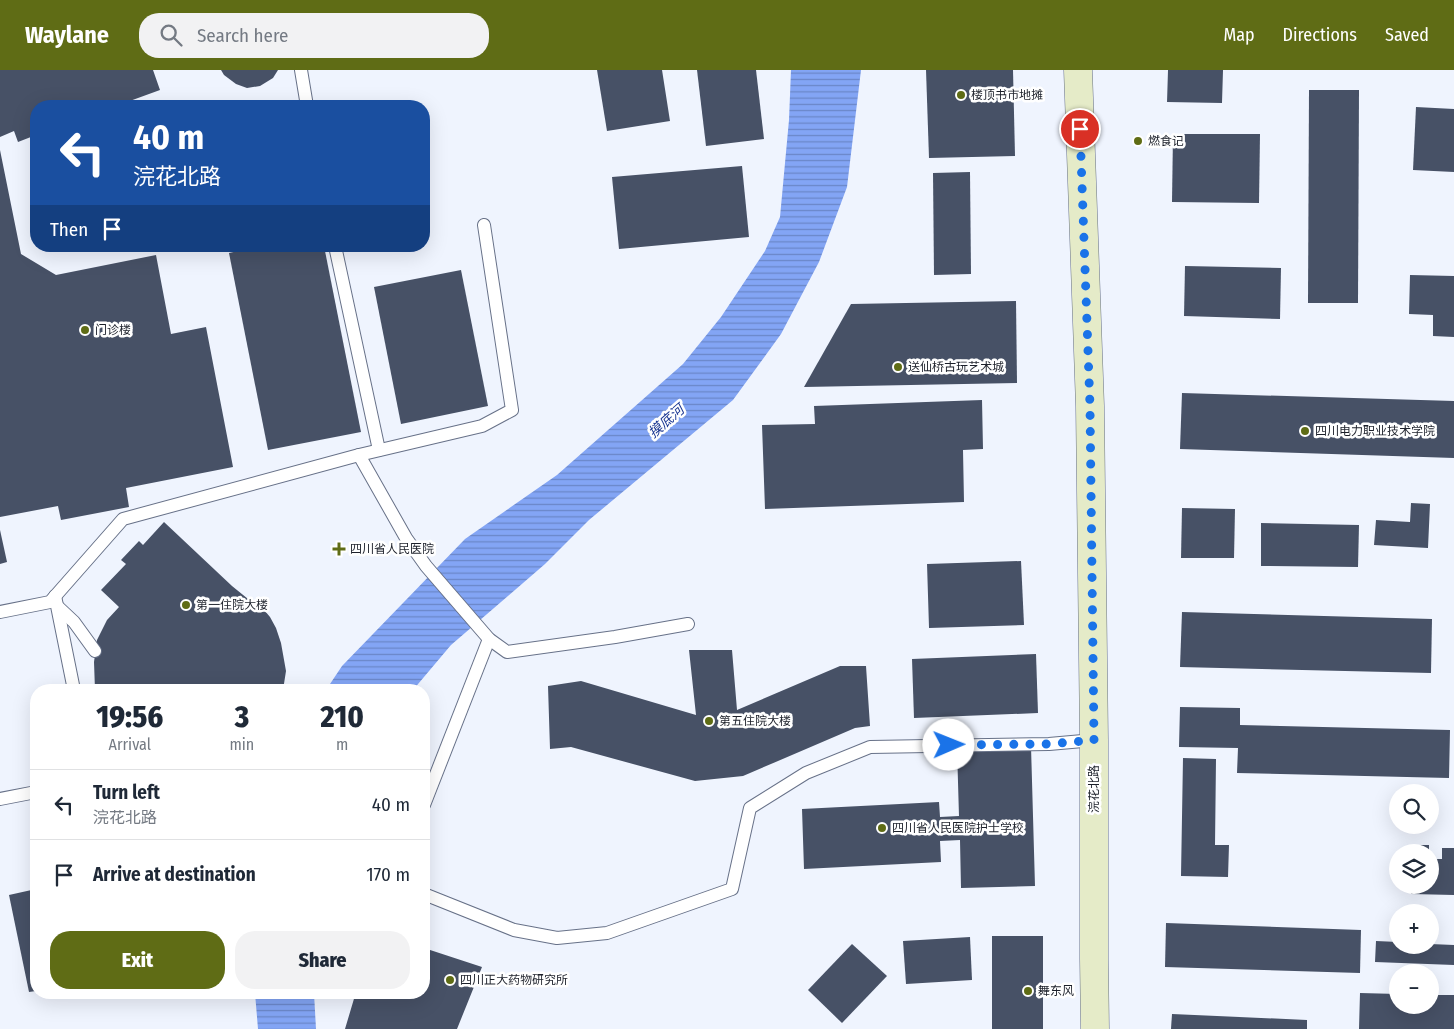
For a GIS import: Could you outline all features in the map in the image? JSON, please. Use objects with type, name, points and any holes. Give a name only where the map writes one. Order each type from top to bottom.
[{"type":"street","name":"浣花北路","points":[[1078,70],[1090,406],[1095,1029]]},
{"type":"lane","points":[[301,70],[306,100]]},
{"type":"lane","points":[[0,612],[56,601],[122,518],[359,455],[482,426],[512,410],[484,225]]},
{"type":"lane","points":[[336,252],[379,450]]},
{"type":"lane","points":[[359,455],[406,538],[426,566],[489,639],[507,652],[614,637],[688,624]]},
{"type":"lane","points":[[56,601],[95,651]]},
{"type":"lane","points":[[56,601],[73,684]]},
{"type":"lane","points":[[430,790],[489,639]]},
{"type":"lane","points":[[430,896],[514,930],[557,938],[607,933],[732,888],[750,808],[806,773],[870,746],[1049,744],[1094,740]]},
{"type":"lane","points":[[0,799],[30,793]]},
{"type":"water","name":"摸底河","points":[[791,70],[861,70],[847,187],[819,262],[781,334],[733,400],[589,520],[545,564],[451,645],[418,684],[330,684],[342,666],[465,539],[557,475],[683,364],[721,317],[765,251],[780,217],[789,120]]},
{"type":"water","points":[[256,999],[314,999],[316,1029],[258,1029]]},
{"type":"building","points":[[0,70],[153,70],[160,90],[132,100],[30,100],[30,137],[18,142],[14,131],[0,137]]},
{"type":"building","points":[[221,70],[278,70],[273,78],[260,86],[247,88],[236,84],[224,75]]},
{"type":"building","points":[[597,70],[662,70],[670,121],[607,131]]},
{"type":"building","points":[[697,70],[756,70],[764,139],[706,146]]},
{"type":"building","points":[[926,70],[1013,70],[1015,156],[929,158]]},
{"type":"building","points":[[1168,70],[1223,70],[1222,103],[1167,102]]},
{"type":"building","points":[[1309,90],[1359,90],[1358,303],[1308,303]]},
{"type":"building","points":[[1416,107],[1454,109],[1454,172],[1413,170]]},
{"type":"building","points":[[1173,134],[1260,134],[1259,203],[1172,202]]},
{"type":"building","name":"门诊楼","points":[[0,150],[21,254],[56,275],[156,255],[171,334],[206,327],[233,467],[126,488],[129,507],[61,520],[58,506],[0,517]]},
{"type":"building","points":[[742,166],[749,237],[619,249],[612,177]]},
{"type":"building","points":[[970,172],[971,274],[934,275],[933,173]]},
{"type":"building","points":[[325,252],[361,432],[268,450],[229,253]]},
{"type":"building","points":[[1185,266],[1281,268],[1280,319],[1184,316]]},
{"type":"building","points":[[461,270],[488,406],[401,424],[374,287]]},
{"type":"building","points":[[1410,275],[1454,276],[1454,337],[1433,336],[1433,315],[1409,314]]},
{"type":"building","points":[[1016,301],[1017,383],[804,387],[851,304]]},
{"type":"building","points":[[1182,393],[1454,401],[1454,458],[1180,449]]},
{"type":"building","points":[[982,400],[983,449],[963,450],[964,502],[765,509],[762,425],[815,424],[814,406]]},
{"type":"building","points":[[1411,503],[1430,504],[1428,548],[1374,545],[1376,520],[1410,522]]},
{"type":"building","points":[[1182,508],[1235,509],[1234,558],[1181,558]]},
{"type":"building","name":"第一住院大楼","points":[[164,522],[232,586],[265,611],[276,628],[281,643],[286,671],[284,684],[95,684],[94,662],[97,640],[107,620],[119,607],[101,590],[126,564],[121,560],[139,541],[143,545]]},
{"type":"building","points":[[1261,523],[1359,525],[1358,567],[1261,566]]},
{"type":"building","points":[[0,530],[7,562],[0,564]]},
{"type":"building","points":[[1021,561],[1024,625],[929,628],[927,564]]},
{"type":"building","points":[[1182,612],[1432,619],[1431,673],[1180,667]]},
{"type":"building","name":"第五住院大楼","points":[[689,650],[732,650],[737,710],[840,666],[866,666],[870,726],[855,728],[743,776],[695,781],[571,747],[550,749],[548,686],[581,681],[696,715]]},
{"type":"building","points":[[1036,654],[1038,713],[914,718],[912,659]]},
{"type":"building","points":[[1180,707],[1240,708],[1240,725],[1450,730],[1449,778],[1237,773],[1238,748],[1179,747]]},
{"type":"building","points":[[1031,746],[1035,886],[961,888],[960,840],[940,841],[941,862],[804,869],[802,809],[939,802],[940,817],[959,816],[957,748]]},
{"type":"building","points":[[1183,758],[1216,759],[1215,845],[1229,845],[1228,877],[1181,876]]},
{"type":"building","points":[[1442,848],[1454,848],[1454,895],[1411,894],[1439,894],[1439,859],[1442,859]]},
{"type":"building","points":[[30,890],[30,992],[29,992],[9,895]]},
{"type":"building","points":[[1166,923],[1361,930],[1360,973],[1165,967]]},
{"type":"building","points":[[992,936],[1043,936],[1043,1029],[992,1029]]},
{"type":"building","points":[[970,937],[972,980],[906,984],[903,941]]},
{"type":"building","points":[[1376,941],[1389,942],[1389,954],[1439,954],[1439,944],[1454,945],[1454,965],[1375,962]]},
{"type":"building","points":[[852,944],[887,976],[842,1023],[808,990]]},
{"type":"building","name":"四川正大药物研究所","points":[[430,950],[482,967],[457,1029],[345,1029],[354,999],[430,999]]},
{"type":"building","points":[[1360,993],[1389,994],[1389,1014],[1439,1014],[1439,995],[1454,995],[1454,1029],[1359,1029]]},
{"type":"building","points":[[1172,1014],[1307,1020],[1307,1029],[1171,1029]]},
{"type":"place","name":"楼顶书市地摊","points":[[961,95]]},
{"type":"place","name":"燃食记","points":[[1138,141]]},
{"type":"place","name":"门诊楼","points":[[85,330]]},
{"type":"place","name":"送仙桥古玩艺术城","points":[[898,367]]},
{"type":"place","name":"四川电力职业技术学院","points":[[1305,431]]},
{"type":"place","name":"四川省人民医院","points":[[339,549]]},
{"type":"place","name":"第一住院大楼","points":[[186,605]]},
{"type":"place","name":"第五住院大楼","points":[[709,721]]},
{"type":"place","name":"四川省人民医院护士学校","points":[[882,828]]},
{"type":"place","name":"四川正大药物研究所","points":[[450,980]]},
{"type":"place","name":"舞东风","points":[[1028,991]]},
{"type":"route","points":[[949,745],[1049,744],[1094,740],[1090,406],[1080,129]]}]
